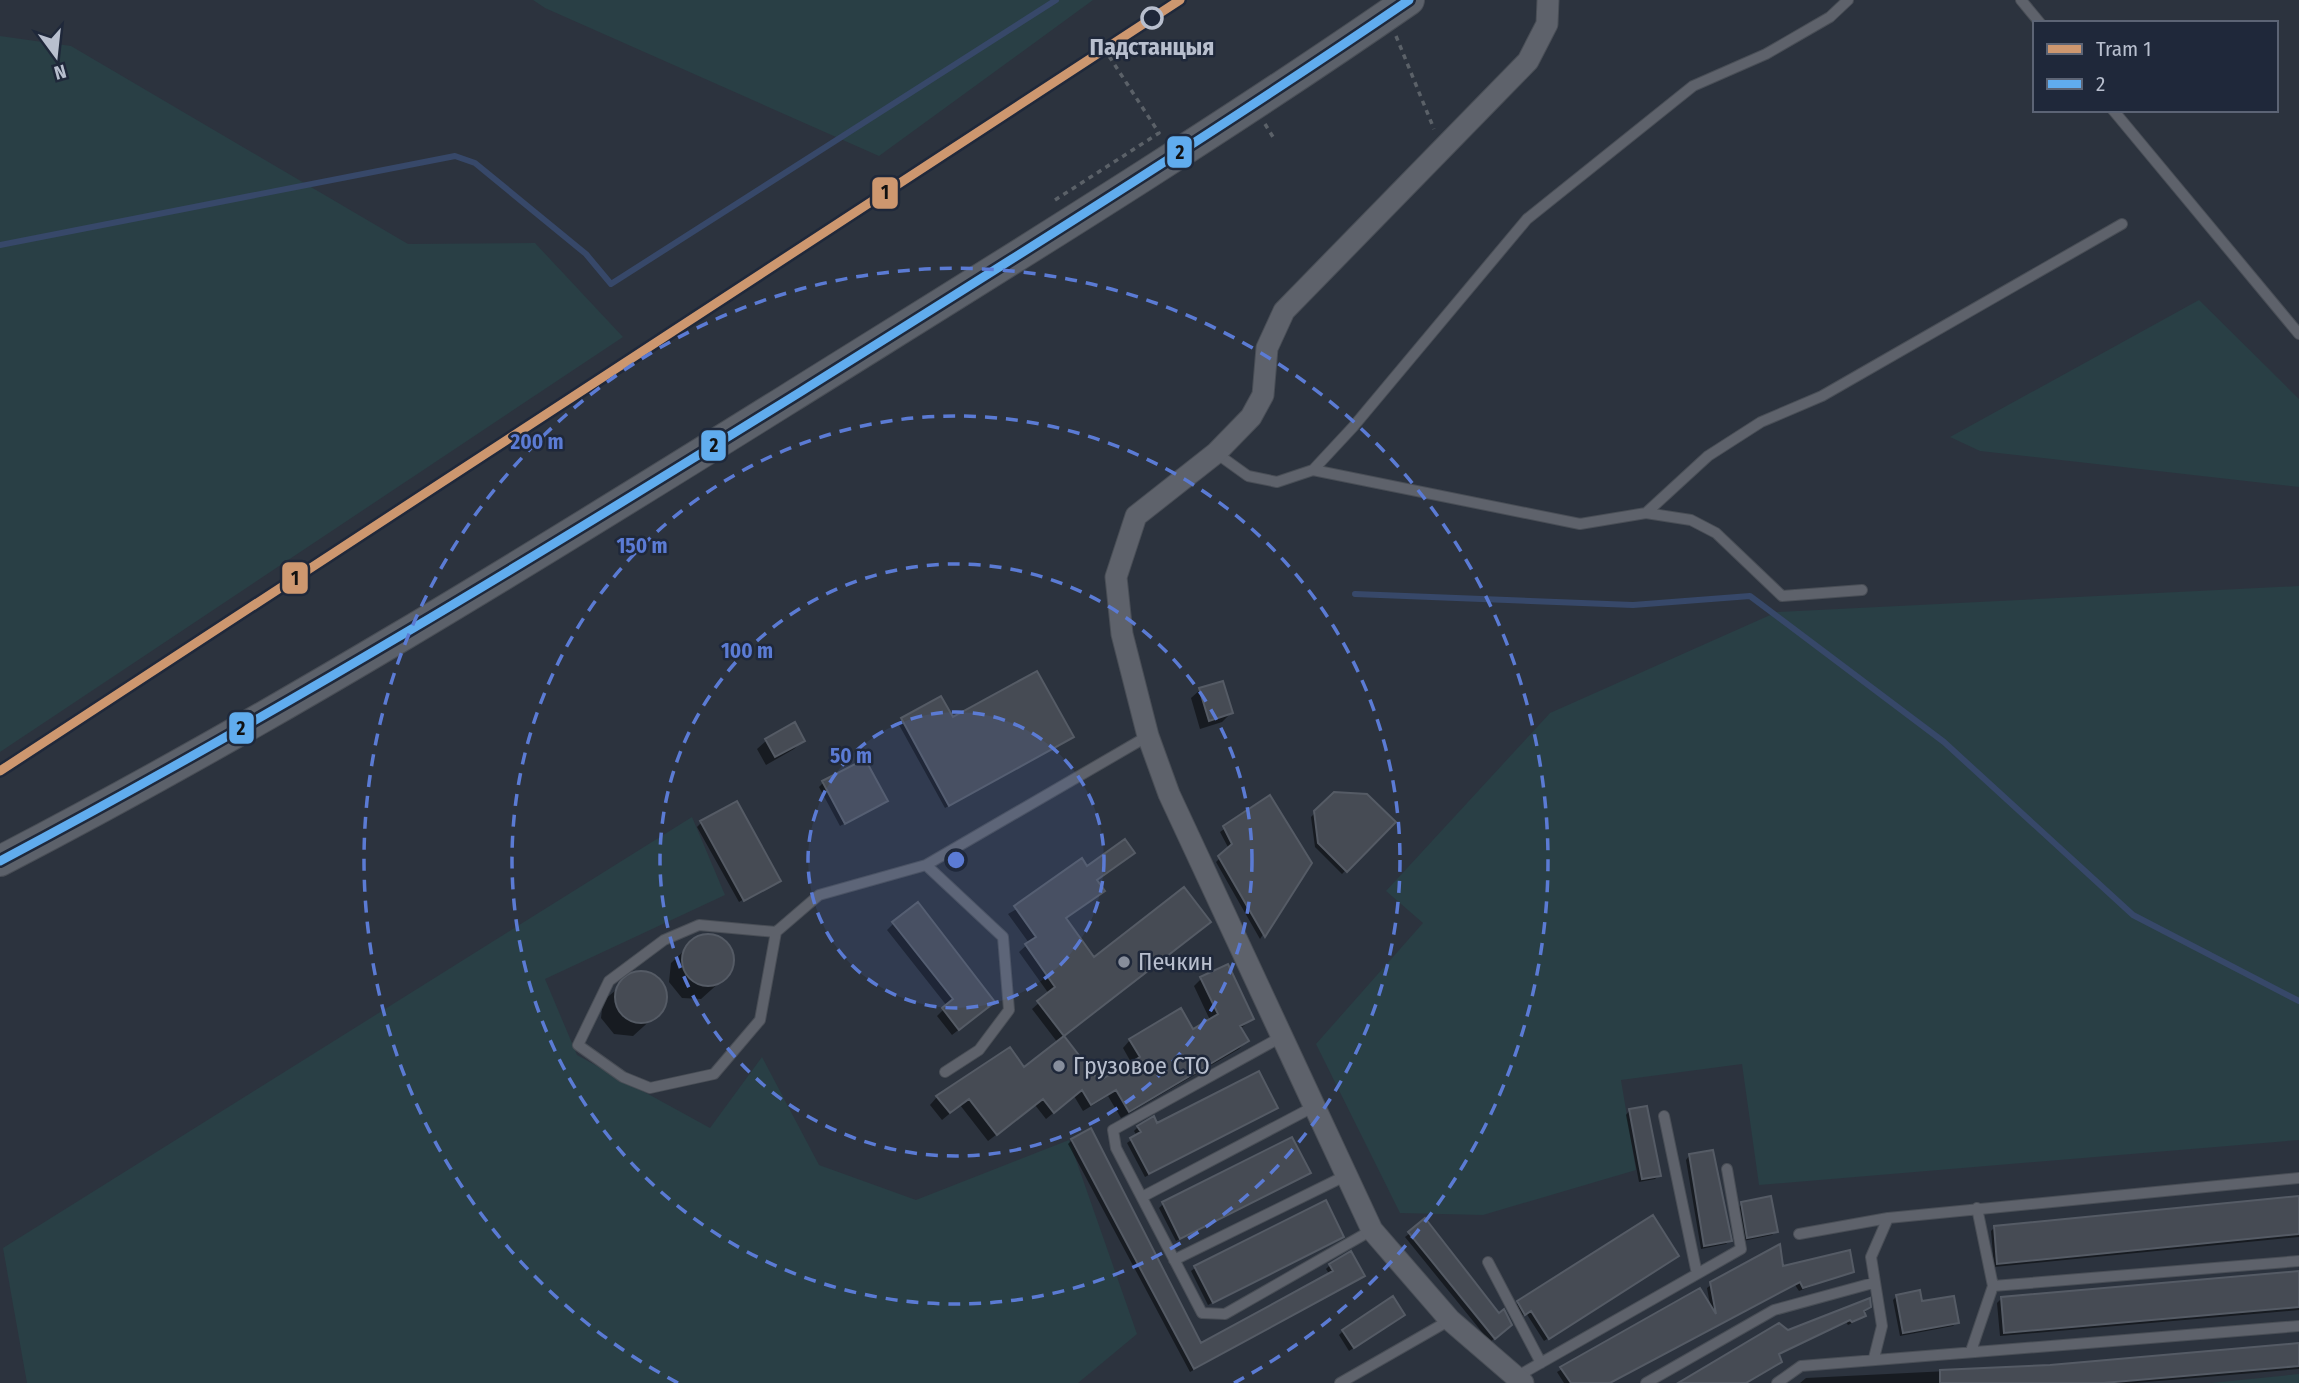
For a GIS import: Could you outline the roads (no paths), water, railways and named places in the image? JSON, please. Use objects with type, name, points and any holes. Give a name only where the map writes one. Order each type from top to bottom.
[{"type":"main road","points":[[0,861],[130,793],[546,550],[1099,204],[1397,5]]},
{"type":"street","points":[[1520,1380],[1450,1320],[1372,1230],[1170,794],[1148,736],[1122,634],[1116,577],[1136,516],[1216,453],[1251,417],[1263,395],[1267,348],[1284,311],[1528,61],[1547,24],[1548,0]]},
{"type":"lane","points":[[1216,453],[1248,476],[1277,482],[1313,470],[1353,427],[1527,219],[1693,86],[1766,54],[1830,17],[1848,0]]},
{"type":"lane","points":[[2021,0],[2038,21]]},
{"type":"lane","points":[[2115,112],[2299,334]]},
{"type":"lane","points":[[1646,513],[1708,456],[1761,422],[1822,396],[2122,224]]},
{"type":"lane","points":[[1313,470],[1580,524],[1646,513],[1691,520],[1716,533],[1782,596],[1862,590]]},
{"type":"lane","points":[[776,932],[699,925],[664,940],[609,981],[578,1045],[623,1077],[650,1088],[714,1074],[760,1020],[776,932],[819,895],[926,865],[1148,736]]},
{"type":"lane","points":[[926,865],[1003,937],[1009,1010],[979,1050],[946,1072]]},
{"type":"lane","points":[[1283,1037],[1113,1130],[1116,1148],[1202,1313],[1225,1314],[1372,1230]]},
{"type":"lane","points":[[1142,1197],[1315,1106]]},
{"type":"lane","points":[[1664,1116],[1697,1275]]},
{"type":"lane","points":[[1520,1380],[1541,1363],[1741,1249],[1727,1169]]},
{"type":"lane","points":[[1174,1260],[1347,1175]]},
{"type":"lane","points":[[1799,1234],[1888,1218],[1977,1208],[2299,1178]]},
{"type":"lane","points":[[1970,1351],[1993,1286],[1977,1208]]},
{"type":"lane","points":[[1874,1358],[1882,1326],[1873,1283],[1871,1257],[1888,1218]]},
{"type":"lane","points":[[1993,1286],[2299,1261]]},
{"type":"lane","points":[[1488,1262],[1541,1363]]},
{"type":"lane","points":[[1646,1383],[1774,1310],[1873,1283]]},
{"type":"lane","points":[[1340,1383],[1450,1320]]},
{"type":"lane","points":[[1777,1383],[1801,1366],[1874,1358],[2299,1326]]},
{"type":"waterway","points":[[0,245],[455,156],[475,163],[586,254],[611,284],[1056,0]]},
{"type":"waterway","points":[[1355,594],[1633,605],[1750,596],[1944,742],[2133,915],[2299,1001]]},
{"type":"tram line","name":"1","points":[[0,771],[1180,0]]},
{"type":"place","name":"Падстанцыя","points":[[1152,18]]},
{"type":"place","name":"Печкин","points":[[1124,962]]},
{"type":"place","name":"Грузовое СТО","points":[[1059,1066]]}]
